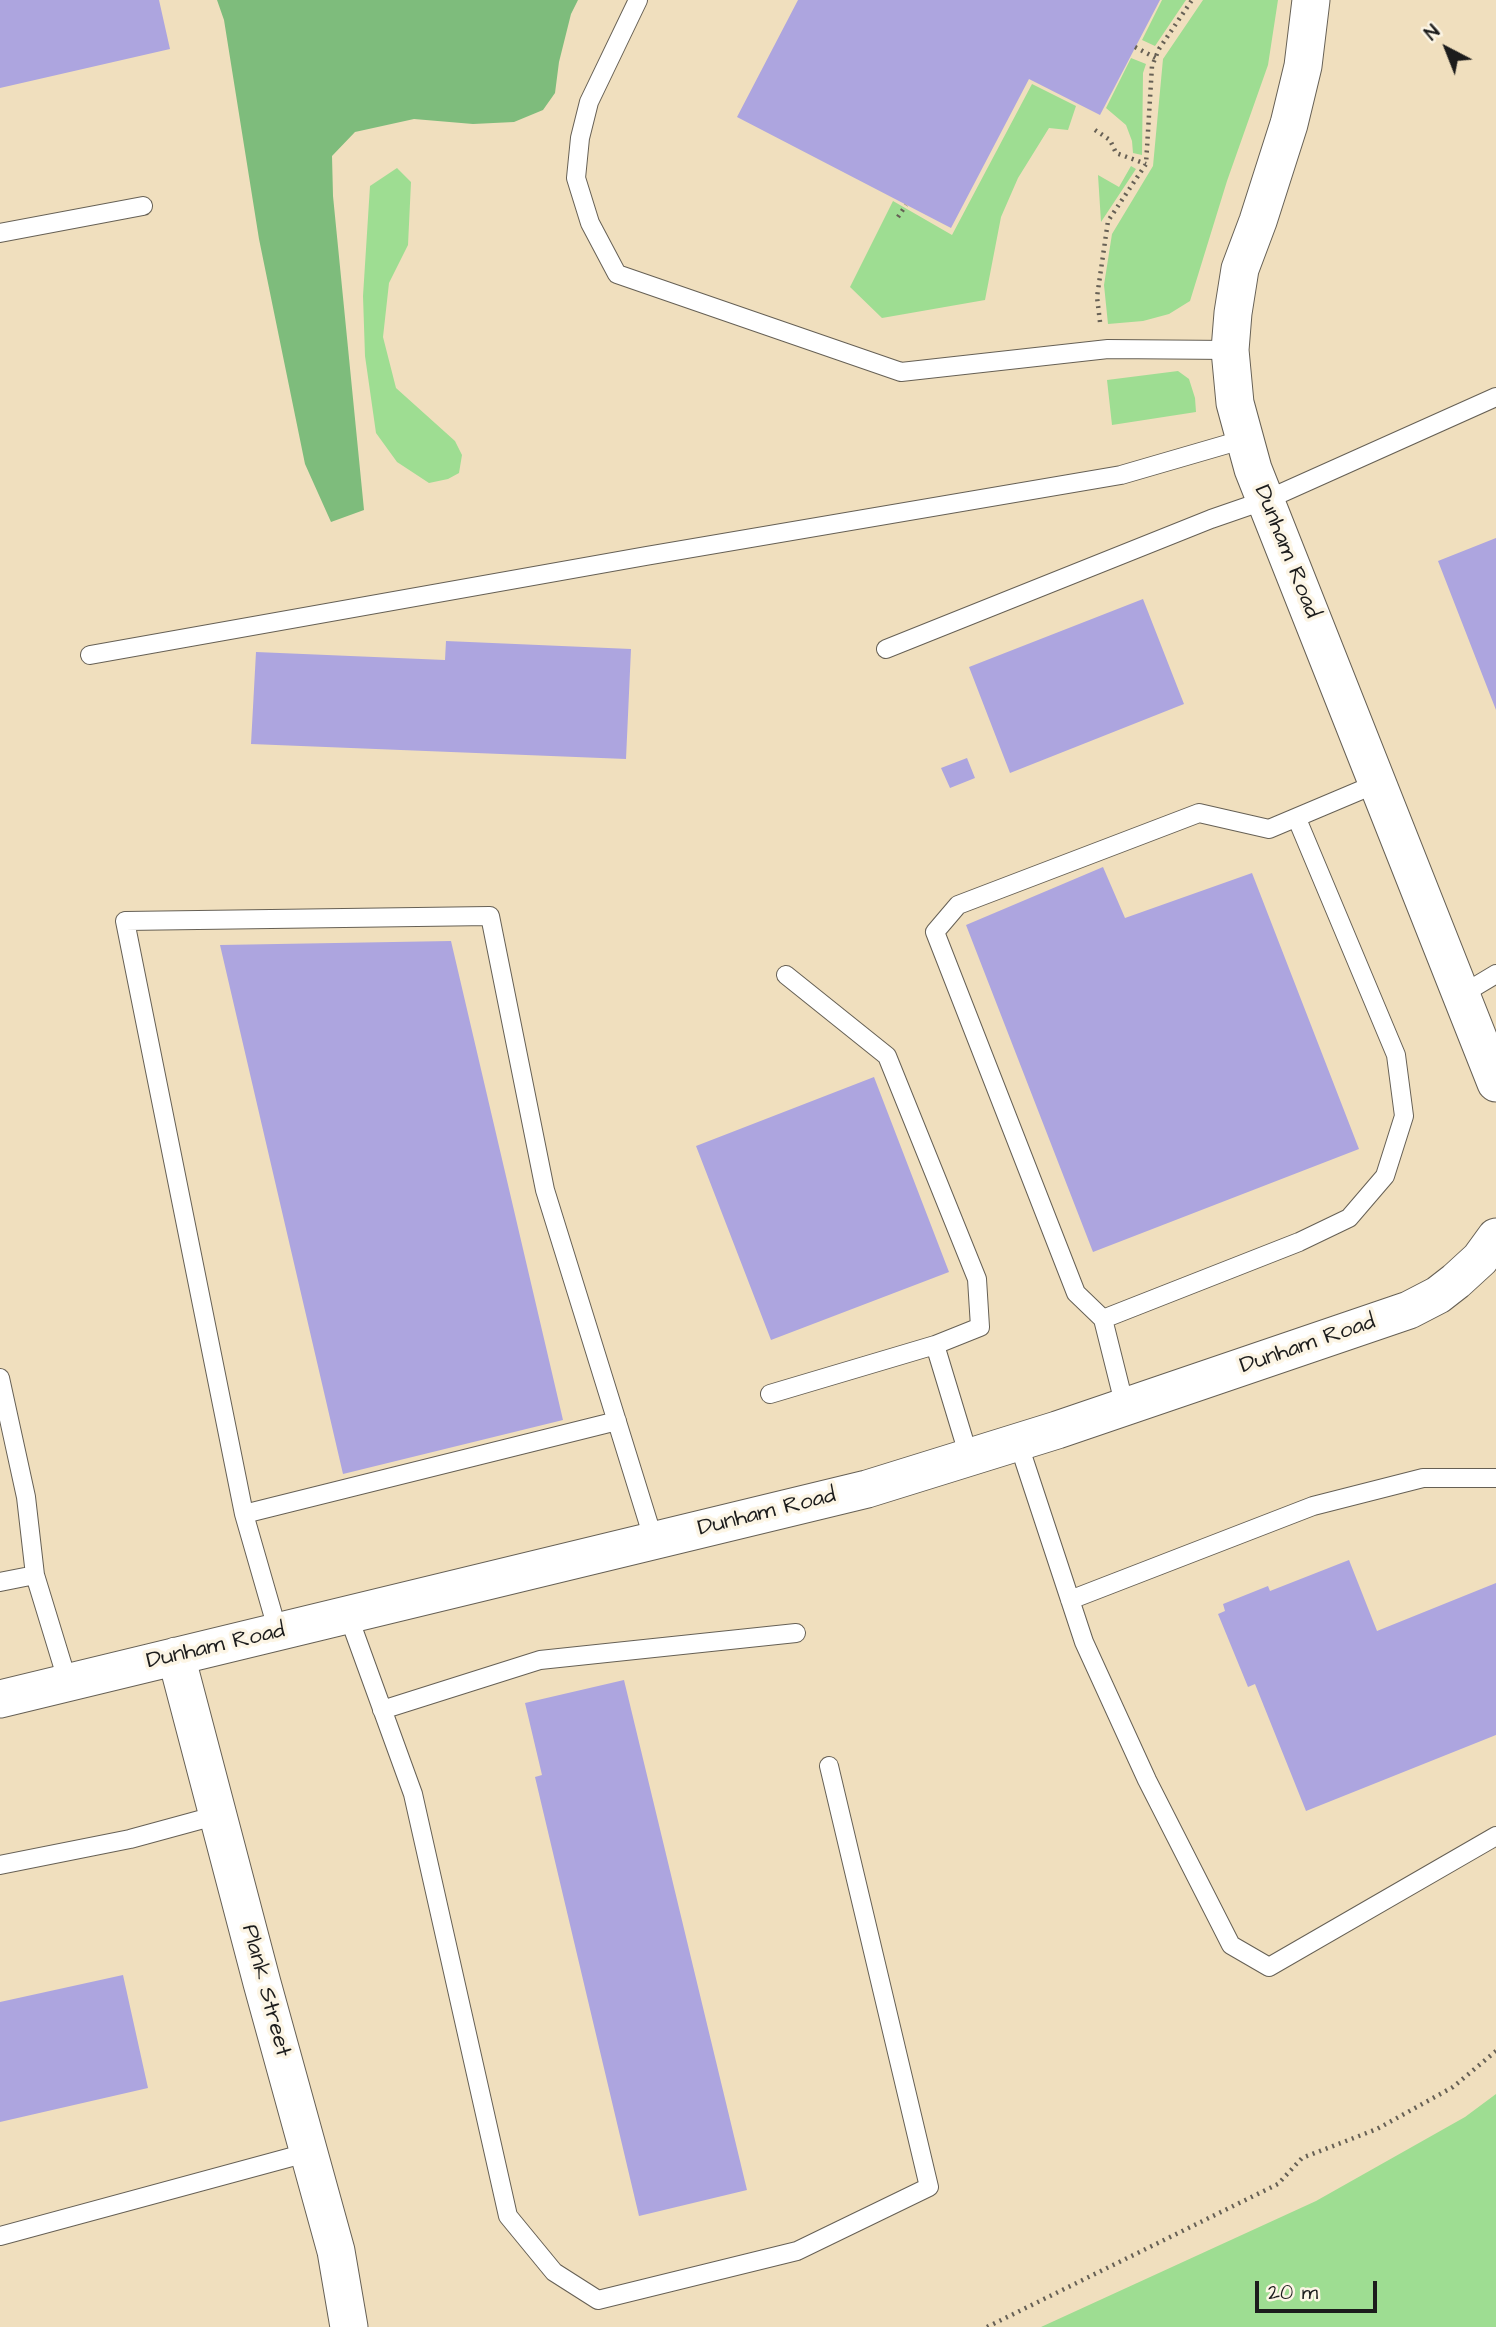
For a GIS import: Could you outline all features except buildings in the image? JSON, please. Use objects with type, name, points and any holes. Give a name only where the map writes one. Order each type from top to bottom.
[{"type":"street","name":"Dunham Road","points":[[1311,0],[1303,66],[1289,124],[1240,269],[1230,350],[1236,403],[1253,468],[1496,1083]]},
{"type":"street","name":"Dunham Road","points":[[0,1699],[867,1489],[1125,1407],[1409,1310],[1456,1281],[1480,1259],[1496,1237]]},
{"type":"street","name":"Plank Street","points":[[176,1656],[337,2251],[349,2327]]},
{"type":"lane","points":[[638,0],[589,102],[580,138],[576,178],[590,223],[617,274],[901,372],[1108,349],[1230,350]]},
{"type":"lane","points":[[0,233],[143,206]]},
{"type":"lane","points":[[886,649],[1266,500],[1496,397]]},
{"type":"lane","points":[[90,655],[1121,475],[1245,439]]},
{"type":"lane","points":[[1125,1407],[1103,1319],[1076,1293],[935,932],[958,905],[1199,813],[1269,829],[1378,782]]},
{"type":"lane","points":[[1103,1319],[1299,1242],[1349,1218],[1385,1176],[1404,1116],[1396,1055],[1297,818]]},
{"type":"lane","points":[[278,1632],[244,1514],[125,921],[490,916],[545,1191],[654,1541]]},
{"type":"lane","points":[[1461,995],[1496,974]]},
{"type":"lane","points":[[770,1394],[935,1345],[980,1328],[977,1279],[887,1056],[786,975]]},
{"type":"lane","points":[[935,1345],[969,1457]]},
{"type":"lane","points":[[0,1378],[26,1497],[35,1575],[68,1683]]},
{"type":"lane","points":[[244,1514],[617,1421]]},
{"type":"lane","points":[[1018,1442],[1084,1643],[1147,1780],[1231,1945],[1269,1967],[1496,1836]]},
{"type":"lane","points":[[1070,1600],[1313,1506],[1423,1478],[1496,1478]]},
{"type":"lane","points":[[0,1582],[35,1575]]},
{"type":"lane","points":[[348,1615],[413,1794],[508,2216],[554,2272],[598,2300],[797,2251],[929,2187],[829,1766]]},
{"type":"lane","points":[[382,1710],[540,1660],[796,1633]]},
{"type":"lane","points":[[0,1865],[130,1839],[218,1815]]},
{"type":"lane","points":[[0,2236],[310,2152]]},
{"type":"path","points":[[1108,349],[1099,318],[1097,297],[1108,221],[1146,164],[1152,66],[1192,0]]},
{"type":"path","points":[[1135,47],[1156,58]]},
{"type":"path","points":[[1095,130],[1110,140],[1116,153],[1146,164]]},
{"type":"path","points":[[898,217],[905,205]]},
{"type":"path","points":[[987,2327],[1278,2184],[1302,2158],[1377,2129],[1453,2087],[1496,2051]]},
{"type":"green space","points":[[217,0],[578,0],[571,14],[559,62],[555,93],[543,110],[514,122],[473,124],[414,119],[355,132],[332,156],[333,196],[364,510],[331,522],[305,464],[259,239],[224,20]]},
{"type":"green space","points":[[1162,0],[1186,0],[1155,46],[1142,40]]},
{"type":"green space","points":[[1203,0],[1278,0],[1268,65],[1227,181],[1190,301],[1169,314],[1143,321],[1108,324],[1104,285],[1112,234],[1153,166],[1163,59]]},
{"type":"green space","points":[[1131,58],[1146,64],[1143,73],[1142,155],[1133,153],[1126,125],[1106,108]]},
{"type":"green space","points":[[1032,84],[1076,106],[1068,130],[1049,128],[1018,178],[1001,217],[985,300],[882,318],[850,287],[893,201],[952,235]]},
{"type":"green space","points":[[1131,166],[1136,169],[1101,222],[1098,175],[1119,187]]},
{"type":"green space","points":[[397,168],[411,182],[408,245],[389,283],[383,337],[396,388],[455,441],[462,455],[459,473],[448,479],[429,483],[397,462],[376,433],[365,356],[363,296],[370,186]]},
{"type":"green space","points":[[1178,371],[1189,379],[1196,412],[1112,425],[1107,380]]},
{"type":"green space","points":[[1496,2094],[1496,2327],[1041,2327],[1316,2201],[1465,2117]]}]
